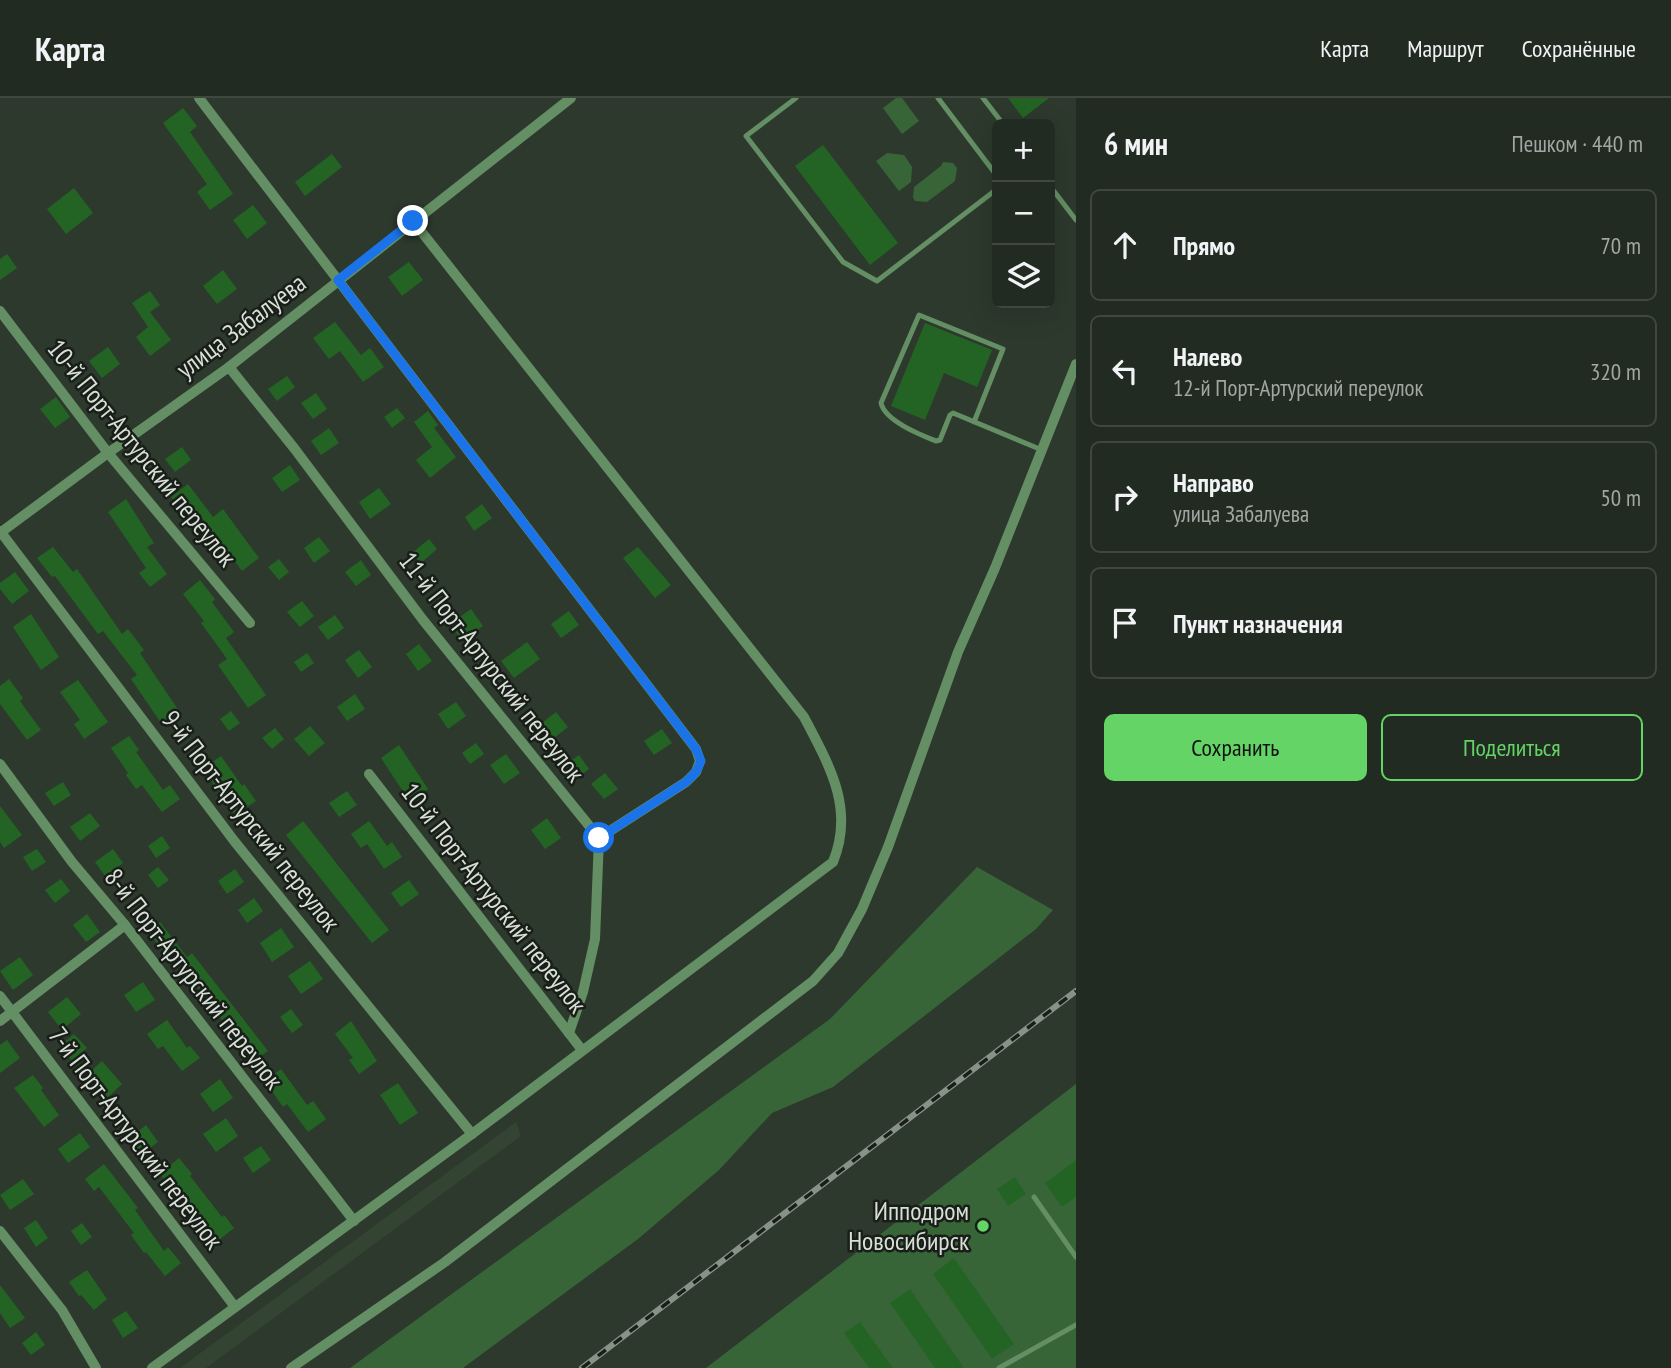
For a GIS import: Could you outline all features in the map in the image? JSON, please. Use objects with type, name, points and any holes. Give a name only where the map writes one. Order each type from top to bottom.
[{"type":"street","points":[[199,98],[696,749],[701,761],[696,772],[686,782],[599,838],[595,939],[583,992],[569,1033]]},
{"type":"street","name":"улица Забалуева","points":[[0,532],[229,367],[570,98]]},
{"type":"street","points":[[152,1368],[472,1134],[833,862],[841,843],[842,821],[838,792],[828,763],[804,717],[413,221]]},
{"type":"street","name":"10-й Порт-Артурский переулок","points":[[0,311],[108,453],[250,623]]},
{"type":"street","points":[[291,1368],[446,1262],[802,989],[827,966],[858,918],[888,847],[958,652],[1076,364]]},
{"type":"street","name":"11-й Порт-Артурский переулок","points":[[229,367],[294,448],[423,620],[599,838]]},
{"type":"street","name":"9-й Порт-Артурский переулок","points":[[0,532],[235,842],[472,1134]]},
{"type":"street","name":"8-й Порт-Артурский переулок","points":[[0,764],[72,862],[125,925],[354,1221]]},
{"type":"street","name":"10-й Порт-Артурский переулок","points":[[369,774],[582,1050]]},
{"type":"street","points":[[0,1021],[125,925]]},
{"type":"street","name":"7-й Порт-Артурский переулок","points":[[0,996],[235,1307]]},
{"type":"street","points":[[0,1231],[62,1310],[96,1368]]},
{"type":"lane","points":[[796,98],[747,136],[843,262],[877,281],[992,193]]},
{"type":"lane","points":[[938,98],[992,169]]},
{"type":"lane","points":[[983,98],[999,119]]},
{"type":"lane","points":[[1055,193],[1076,220]]},
{"type":"lane","points":[[974,422],[1003,349],[919,315],[881,407],[909,430],[936,441],[940,440],[951,414],[1042,450]]},
{"type":"lane","points":[[1034,1197],[1076,1256]]},
{"type":"lane","points":[[999,1368],[1076,1325]]},
{"type":"shaded area","points":[[516,1122],[521,1136],[206,1368],[180,1368]]},
{"type":"green space","points":[[896,98],[902,98],[919,121],[902,134],[883,108]]},
{"type":"green space","points":[[887,153],[904,155],[912,167],[911,182],[899,191],[876,161]]},
{"type":"green space","points":[[943,162],[953,163],[957,168],[955,181],[927,202],[915,201],[914,187]]},
{"type":"green space","points":[[977,867],[1053,910],[1036,929],[833,1087],[772,1113],[719,1170],[638,1239],[463,1368],[350,1368],[830,1019]]},
{"type":"green space","name":"Ипподром Новосибирск","points":[[1076,1084],[1076,1368],[706,1368]]},
{"type":"building","points":[[1008,98],[1049,98],[1023,118]]},
{"type":"building","points":[[183,108],[197,126],[190,132],[233,194],[210,210],[197,192],[207,184],[163,123]]},
{"type":"building","points":[[823,145],[898,243],[870,265],[795,166]]},
{"type":"building","points":[[332,154],[342,167],[305,196],[295,182]]},
{"type":"building","points":[[74,188],[93,213],[66,234],[47,209]]},
{"type":"building","points":[[253,205],[267,223],[247,239],[233,220]]},
{"type":"building","points":[[7,254],[17,268],[0,280],[0,259]]},
{"type":"building","points":[[409,262],[423,280],[402,296],[388,277]]},
{"type":"building","points":[[223,270],[237,289],[217,304],[203,286]]},
{"type":"building","points":[[150,291],[160,305],[150,312],[171,340],[150,356],[136,337],[148,327],[132,303]]},
{"type":"building","points":[[335,322],[361,355],[370,348],[384,367],[363,382],[340,351],[329,359],[313,338]]},
{"type":"building","points":[[925,323],[992,350],[977,387],[944,373],[925,420],[891,406]]},
{"type":"building","points":[[108,347],[120,364],[102,378],[89,361]]},
{"type":"building","points":[[287,376],[295,387],[277,401],[268,389]]},
{"type":"building","points":[[316,393],[327,409],[313,419],[301,403]]},
{"type":"building","points":[[56,397],[70,417],[55,428],[40,409]]},
{"type":"building","points":[[397,408],[405,418],[392,428],[384,417]]},
{"type":"building","points":[[428,411],[438,425],[434,428],[456,457],[430,478],[416,460],[432,447],[414,422]]},
{"type":"building","points":[[329,428],[339,443],[321,455],[311,441]]},
{"type":"building","points":[[182,447],[191,460],[175,472],[165,459]]},
{"type":"building","points":[[290,465],[300,480],[282,492],[272,478]]},
{"type":"building","points":[[188,484],[213,517],[223,509],[259,558],[242,571],[197,511],[187,518],[171,497]]},
{"type":"building","points":[[379,488],[391,504],[370,519],[359,502]]},
{"type":"building","points":[[126,499],[154,543],[147,547],[167,574],[150,587],[139,573],[146,568],[108,512]]},
{"type":"building","points":[[482,504],[492,518],[474,531],[465,517]]},
{"type":"building","points":[[319,537],[330,551],[314,563],[304,548]]},
{"type":"building","points":[[429,539],[437,549],[421,563],[412,553]]},
{"type":"building","points":[[53,547],[73,572],[77,569],[122,634],[128,629],[144,650],[140,653],[179,711],[161,723],[131,679],[137,675],[103,631],[98,634],[55,576],[52,577],[37,558]]},
{"type":"building","points":[[638,547],[671,585],[655,598],[623,558]]},
{"type":"building","points":[[279,559],[289,572],[279,580],[268,567]]},
{"type":"building","points":[[361,560],[371,575],[356,586],[345,572]]},
{"type":"building","points":[[15,572],[29,591],[12,604],[0,589],[0,583]]},
{"type":"building","points":[[200,580],[215,599],[212,602],[234,632],[226,638],[266,695],[248,708],[218,665],[227,659],[201,623],[204,621],[183,594]]},
{"type":"building","points":[[302,601],[314,616],[300,627],[287,612]]},
{"type":"building","points":[[471,609],[483,626],[462,641],[450,624]]},
{"type":"building","points":[[569,611],[579,625],[561,638],[551,624]]},
{"type":"building","points":[[31,614],[59,657],[41,670],[13,627]]},
{"type":"building","points":[[335,615],[344,628],[328,640],[318,627]]},
{"type":"building","points":[[527,642],[540,659],[514,678],[501,661]]},
{"type":"building","points":[[419,644],[432,661],[418,671],[406,654]]},
{"type":"building","points":[[359,650],[372,667],[358,678],[345,660]]},
{"type":"building","points":[[307,653],[314,663],[301,672],[294,662]]},
{"type":"building","points":[[9,679],[23,698],[20,701],[41,730],[27,740],[0,704],[0,686]]},
{"type":"building","points":[[78,680],[108,722],[84,739],[74,724],[80,720],[60,692]]},
{"type":"building","points":[[355,694],[365,709],[347,721],[337,707]]},
{"type":"building","points":[[456,702],[466,716],[448,729],[438,714]]},
{"type":"building","points":[[231,711],[240,723],[229,731],[220,719]]},
{"type":"building","points":[[556,712],[568,727],[554,738],[542,723]]},
{"type":"building","points":[[310,726],[325,743],[309,756],[294,739]]},
{"type":"building","points":[[275,728],[284,739],[272,749],[262,738]]},
{"type":"building","points":[[662,729],[672,743],[654,755],[644,741]]},
{"type":"building","points":[[129,736],[139,750],[136,752],[163,790],[170,785],[180,799],[162,812],[142,785],[136,789],[111,748]]},
{"type":"building","points":[[476,743],[484,754],[470,764],[462,753]]},
{"type":"building","points":[[399,745],[428,789],[410,802],[381,758]]},
{"type":"building","points":[[506,754],[520,773],[504,784],[490,765]]},
{"type":"building","points":[[579,755],[589,769],[572,782],[562,767]]},
{"type":"building","points":[[221,756],[256,801],[235,815],[203,769]]},
{"type":"building","points":[[605,773],[618,789],[604,799],[591,784]]},
{"type":"building","points":[[63,782],[71,795],[54,806],[45,793]]},
{"type":"building","points":[[347,791],[357,805],[339,817],[329,803]]},
{"type":"building","points":[[0,806],[22,835],[4,848],[0,842]]},
{"type":"building","points":[[90,813],[100,826],[80,841],[70,827]]},
{"type":"building","points":[[547,818],[561,838],[545,849],[531,830]]},
{"type":"building","points":[[303,821],[389,930],[372,943],[286,835]]},
{"type":"building","points":[[369,821],[387,846],[392,842],[402,857],[384,869],[367,844],[361,848],[351,834]]},
{"type":"building","points":[[162,836],[170,848],[156,858],[148,846]]},
{"type":"building","points":[[37,849],[46,862],[32,871],[23,857]]},
{"type":"building","points":[[113,849],[123,863],[105,876],[95,862]]},
{"type":"building","points":[[158,867],[169,880],[158,888],[148,875]]},
{"type":"building","points":[[235,869],[244,882],[227,894],[218,881]]},
{"type":"building","points":[[61,879],[70,891],[55,903],[45,890]]},
{"type":"building","points":[[409,880],[419,894],[401,907],[391,893]]},
{"type":"building","points":[[254,898],[263,911],[247,923],[238,910]]},
{"type":"building","points":[[87,914],[100,932],[86,942],[73,925]]},
{"type":"building","points":[[160,922],[187,957],[192,953],[268,1051],[251,1063],[235,1039],[232,1041],[222,1026],[225,1024],[192,980],[168,950],[164,953],[148,931]]},
{"type":"building","points":[[281,928],[294,947],[272,962],[260,943]]},
{"type":"building","points":[[20,957],[33,975],[13,990],[0,971]]},
{"type":"building","points":[[310,961],[323,979],[301,994],[288,976]]},
{"type":"building","points":[[143,982],[155,1000],[136,1012],[124,995]]},
{"type":"building","points":[[67,997],[81,1014],[62,1030],[48,1012]]},
{"type":"building","points":[[291,1009],[303,1025],[292,1033],[280,1017]]},
{"type":"building","points":[[167,1020],[187,1048],[190,1046],[200,1058],[182,1071],[163,1046],[158,1049],[147,1034]]},
{"type":"building","points":[[351,1021],[377,1061],[359,1074],[349,1060],[353,1058],[335,1034]]},
{"type":"building","points":[[74,1034],[87,1048],[72,1061],[60,1046]]},
{"type":"building","points":[[7,1040],[20,1058],[0,1073],[0,1045]]},
{"type":"building","points":[[102,1061],[122,1084],[107,1098],[87,1075]]},
{"type":"building","points":[[281,1069],[307,1105],[313,1101],[326,1119],[308,1132],[287,1104],[283,1107],[265,1081]]},
{"type":"building","points":[[33,1075],[59,1115],[44,1127],[14,1088]]},
{"type":"building","points":[[220,1079],[233,1098],[213,1112],[200,1094]]},
{"type":"building","points":[[398,1083],[418,1113],[400,1125],[380,1095]]},
{"type":"building","points":[[226,1118],[238,1136],[216,1152],[203,1134]]},
{"type":"building","points":[[146,1125],[158,1142],[142,1154],[130,1138]]},
{"type":"building","points":[[80,1133],[90,1147],[68,1163],[58,1149]]},
{"type":"building","points":[[261,1146],[271,1160],[253,1173],[243,1158]]},
{"type":"building","points":[[179,1158],[222,1217],[224,1215],[234,1228],[215,1243],[160,1174]]},
{"type":"building","points":[[1076,1160],[1076,1197],[1062,1207],[1045,1183]]},
{"type":"building","points":[[104,1164],[138,1208],[135,1210],[164,1251],[168,1247],[181,1263],[165,1276],[146,1252],[144,1253],[131,1235],[134,1233],[99,1187],[94,1191],[85,1179]]},
{"type":"building","points":[[1015,1177],[1026,1194],[1008,1206],[997,1189]]},
{"type":"building","points":[[23,1179],[34,1194],[10,1210],[0,1195]]},
{"type":"building","points":[[36,1220],[48,1238],[36,1247],[24,1228]]},
{"type":"building","points":[[82,1223],[92,1237],[81,1245],[71,1231]]},
{"type":"building","points":[[954,1258],[1014,1344],[992,1359],[933,1274]]},
{"type":"building","points":[[87,1270],[107,1299],[94,1310],[69,1282]]},
{"type":"building","points":[[0,1285],[25,1318],[10,1328],[0,1313]]},
{"type":"building","points":[[910,1289],[964,1368],[935,1368],[890,1303]]},
{"type":"building","points":[[126,1311],[138,1328],[123,1338],[112,1320]]},
{"type":"building","points":[[860,1322],[893,1368],[869,1368],[844,1333]]},
{"type":"building","points":[[36,1332],[45,1345],[31,1355],[22,1343]]},
{"type":"railway","points":[[582,1368],[1076,991]]},
{"type":"place","name":"Ипподром Новосибирск","points":[[983,1226]]},
{"type":"route","points":[[413,221],[338,280],[696,749],[701,761],[696,772],[686,782],[599,838]]}]
